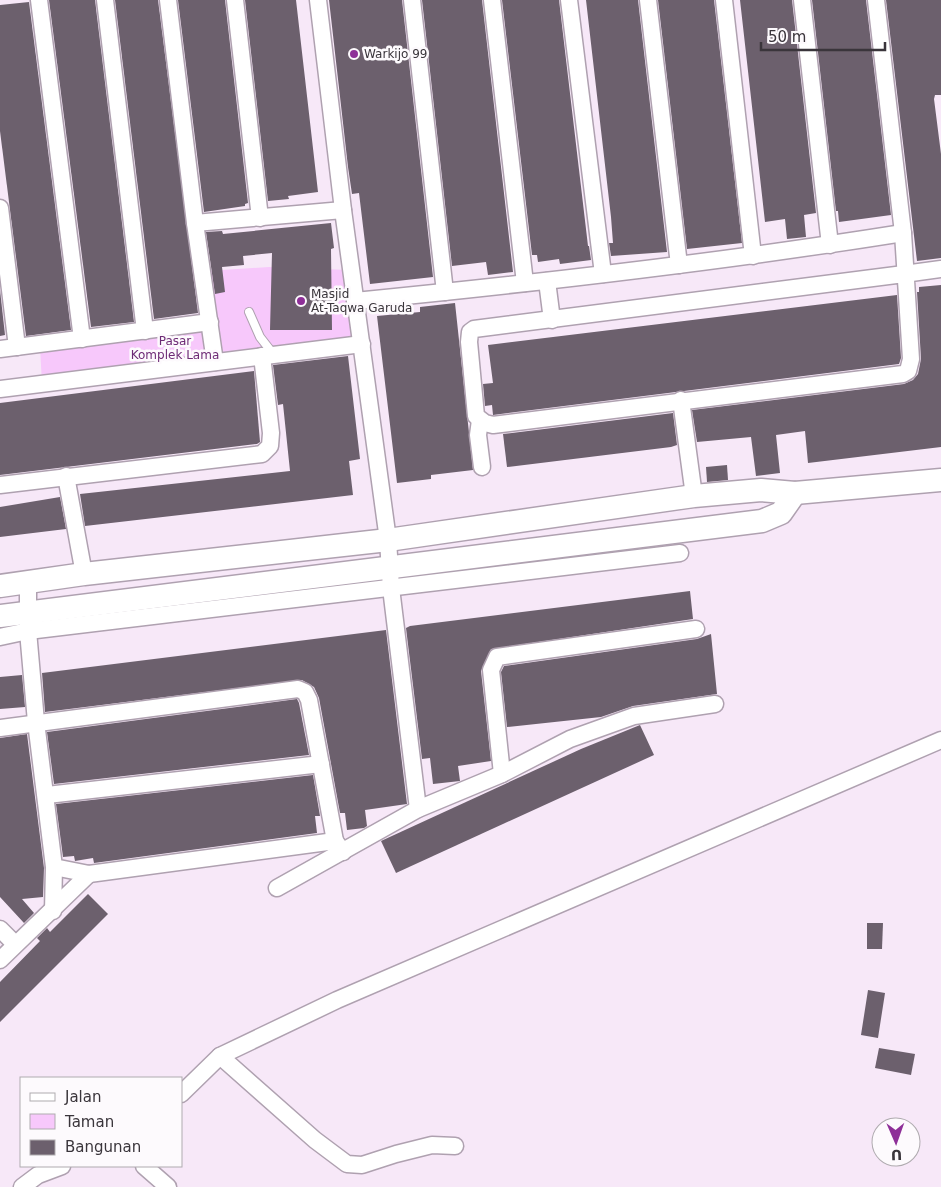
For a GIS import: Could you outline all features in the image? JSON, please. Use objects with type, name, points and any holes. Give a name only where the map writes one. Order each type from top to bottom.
[{"type":"street","points":[[39,0],[82,339]]},
{"type":"street","points":[[104,0],[145,330]]},
{"type":"street","points":[[168,0],[195,223],[215,362]]},
{"type":"street","points":[[235,0],[260,218]]},
{"type":"street","points":[[318,0],[343,210],[388,540],[390,579],[418,809]]},
{"type":"street","points":[[412,0],[445,292]]},
{"type":"street","points":[[492,0],[525,283]]},
{"type":"street","points":[[569,0],[602,274]]},
{"type":"street","points":[[648,0],[678,265]]},
{"type":"street","points":[[724,0],[753,256]]},
{"type":"street","points":[[802,0],[830,245]]},
{"type":"street","points":[[876,0],[903,233],[904,274],[911,359],[909,370],[903,374],[681,400],[494,425],[480,420],[476,416],[469,362],[470,332],[481,327],[552,320],[904,274],[941,269]]},
{"type":"street","points":[[0,208],[17,347]]},
{"type":"street","points":[[195,223],[343,210]]},
{"type":"street","points":[[355,301],[547,281],[753,256],[903,233]]},
{"type":"street","points":[[547,281],[552,320]]},
{"type":"street","points":[[0,349],[210,322]]},
{"type":"street","points":[[0,390],[362,344]]},
{"type":"street","points":[[0,485],[252,456],[266,452],[270,446],[271,433],[268,356]]},
{"type":"street","points":[[681,400],[694,496]]},
{"type":"street","points":[[480,420],[478,435],[482,467]]},
{"type":"street","points":[[66,476],[84,574]]},
{"type":"street","points":[[0,586],[84,574],[388,540],[694,496],[761,490],[794,493],[941,480]]},
{"type":"street","points":[[390,579],[762,521],[781,513],[794,493]]},
{"type":"street","points":[[0,616],[28,622],[390,579],[680,553]]},
{"type":"street","points":[[28,582],[28,622],[36,722],[47,795],[54,867],[52,911]]},
{"type":"street","points":[[0,637],[28,622]]},
{"type":"street","points":[[502,774],[491,670],[497,656],[696,629]]},
{"type":"street","points":[[0,728],[298,690],[305,692],[309,700],[339,847]]},
{"type":"street","points":[[277,888],[339,847],[418,809],[502,774],[570,739],[609,723],[634,716],[715,704]]},
{"type":"street","points":[[182,1093],[220,1056],[337,1000],[941,740]]},
{"type":"street","points":[[47,795],[321,764]]},
{"type":"street","points":[[54,867],[89,874],[339,847]]},
{"type":"street","points":[[0,960],[89,874]]},
{"type":"street","points":[[0,929],[15,944]]},
{"type":"street","points":[[220,1056],[315,1140],[347,1164],[362,1165],[406,1151],[432,1146],[456,1146]]},
{"type":"street","points":[[22,1187],[38,1175],[59,1167]]},
{"type":"street","points":[[145,1167],[168,1187]]},
{"type":"lane","points":[[249,312],[268,356]]},
{"type":"green space","points":[[269,267],[349,270],[355,339],[217,357],[208,271]]},
{"type":"green space","name":"Pasar Komplek Lama","points":[[209,324],[212,363],[42,384],[40,347]]},
{"type":"building","points":[[49,0],[95,0],[134,322],[91,327]]},
{"type":"building","points":[[115,0],[158,0],[198,313],[154,319]]},
{"type":"building","points":[[178,0],[225,0],[248,203],[245,206],[204,212]]},
{"type":"building","points":[[245,0],[296,0],[318,192],[288,196],[289,199],[268,201]]},
{"type":"building","points":[[329,0],[402,0],[433,277],[370,284],[359,193],[352,194],[348,167]]},
{"type":"building","points":[[422,0],[482,0],[513,272],[488,275],[486,262],[452,266]]},
{"type":"building","points":[[502,0],[559,0],[591,260],[560,264],[559,259],[538,262],[537,255],[532,255]]},
{"type":"building","points":[[586,0],[638,0],[667,252],[611,256],[609,243],[613,243],[611,217]]},
{"type":"building","points":[[658,0],[714,0],[742,243],[687,249]]},
{"type":"building","points":[[740,0],[792,0],[816,213],[804,215],[806,237],[787,239],[785,219],[765,222]]},
{"type":"building","points":[[812,0],[866,0],[891,215],[839,222],[838,211],[836,211]]},
{"type":"building","points":[[886,0],[941,0],[941,95],[935,95],[934,99],[941,154],[941,258],[917,261]]},
{"type":"building","points":[[29,2],[71,330],[26,336],[0,131],[0,5]]},
{"type":"building","points":[[331,223],[334,248],[331,249],[332,330],[270,330],[272,253],[243,256],[244,265],[222,267],[225,292],[215,294],[206,232],[222,231],[223,234]]},
{"type":"building","points":[[941,285],[941,447],[808,463],[805,431],[776,435],[780,473],[756,476],[751,437],[697,442],[692,410],[904,384],[913,380],[918,374],[921,359],[917,292],[919,292],[919,287]]},
{"type":"building","points":[[0,290],[5,335],[0,336]]},
{"type":"building","points":[[897,295],[901,358],[899,364],[493,415],[492,405],[485,406],[483,384],[493,383],[488,345]]},
{"type":"building","points":[[455,303],[473,470],[431,475],[431,479],[397,483],[377,316],[420,312],[420,307]]},
{"type":"building","points":[[348,356],[360,459],[349,461],[353,495],[85,526],[80,494],[290,471],[283,404],[278,405],[273,365]]},
{"type":"building","points":[[254,371],[260,442],[257,444],[0,475],[0,403]]},
{"type":"building","points":[[673,413],[677,445],[671,447],[507,467],[503,434]]},
{"type":"building","points":[[727,465],[728,480],[707,482],[706,467]]},
{"type":"building","points":[[60,497],[66,529],[0,537],[0,507]]},
{"type":"building","points":[[690,591],[693,619],[491,649],[481,671],[491,761],[458,766],[460,781],[433,784],[430,758],[422,759],[406,628]]},
{"type":"building","points":[[386,630],[407,804],[365,810],[367,826],[364,828],[347,830],[345,813],[340,813],[319,698],[314,687],[302,680],[45,712],[42,673]]},
{"type":"building","points":[[711,634],[717,694],[633,706],[601,717],[507,727],[501,672],[504,666],[697,639]]},
{"type":"building","points":[[22,675],[25,707],[0,709],[0,677]]},
{"type":"building","points":[[297,699],[309,755],[54,784],[47,732]]},
{"type":"building","points":[[640,725],[654,755],[396,873],[381,841],[581,749]]},
{"type":"building","points":[[27,734],[44,868],[43,897],[22,899],[34,913],[24,923],[0,897],[0,738]]},
{"type":"building","points":[[313,775],[320,816],[315,816],[317,833],[94,863],[93,858],[75,861],[74,856],[63,857],[56,804]]},
{"type":"building","points":[[88,894],[108,914],[0,1022],[0,982],[40,941],[37,938],[47,928],[50,932]]},
{"type":"building","points":[[867,923],[883,923],[882,949],[867,949]]},
{"type":"building","points":[[868,990],[885,993],[878,1038],[861,1035]]},
{"type":"building","points":[[879,1048],[915,1054],[911,1075],[875,1068]]},
{"type":"place","name":"Warkijo 99","points":[[354,54]]},
{"type":"place","name":"Masjid At-Taqwa Garuda","points":[[301,301]]}]
